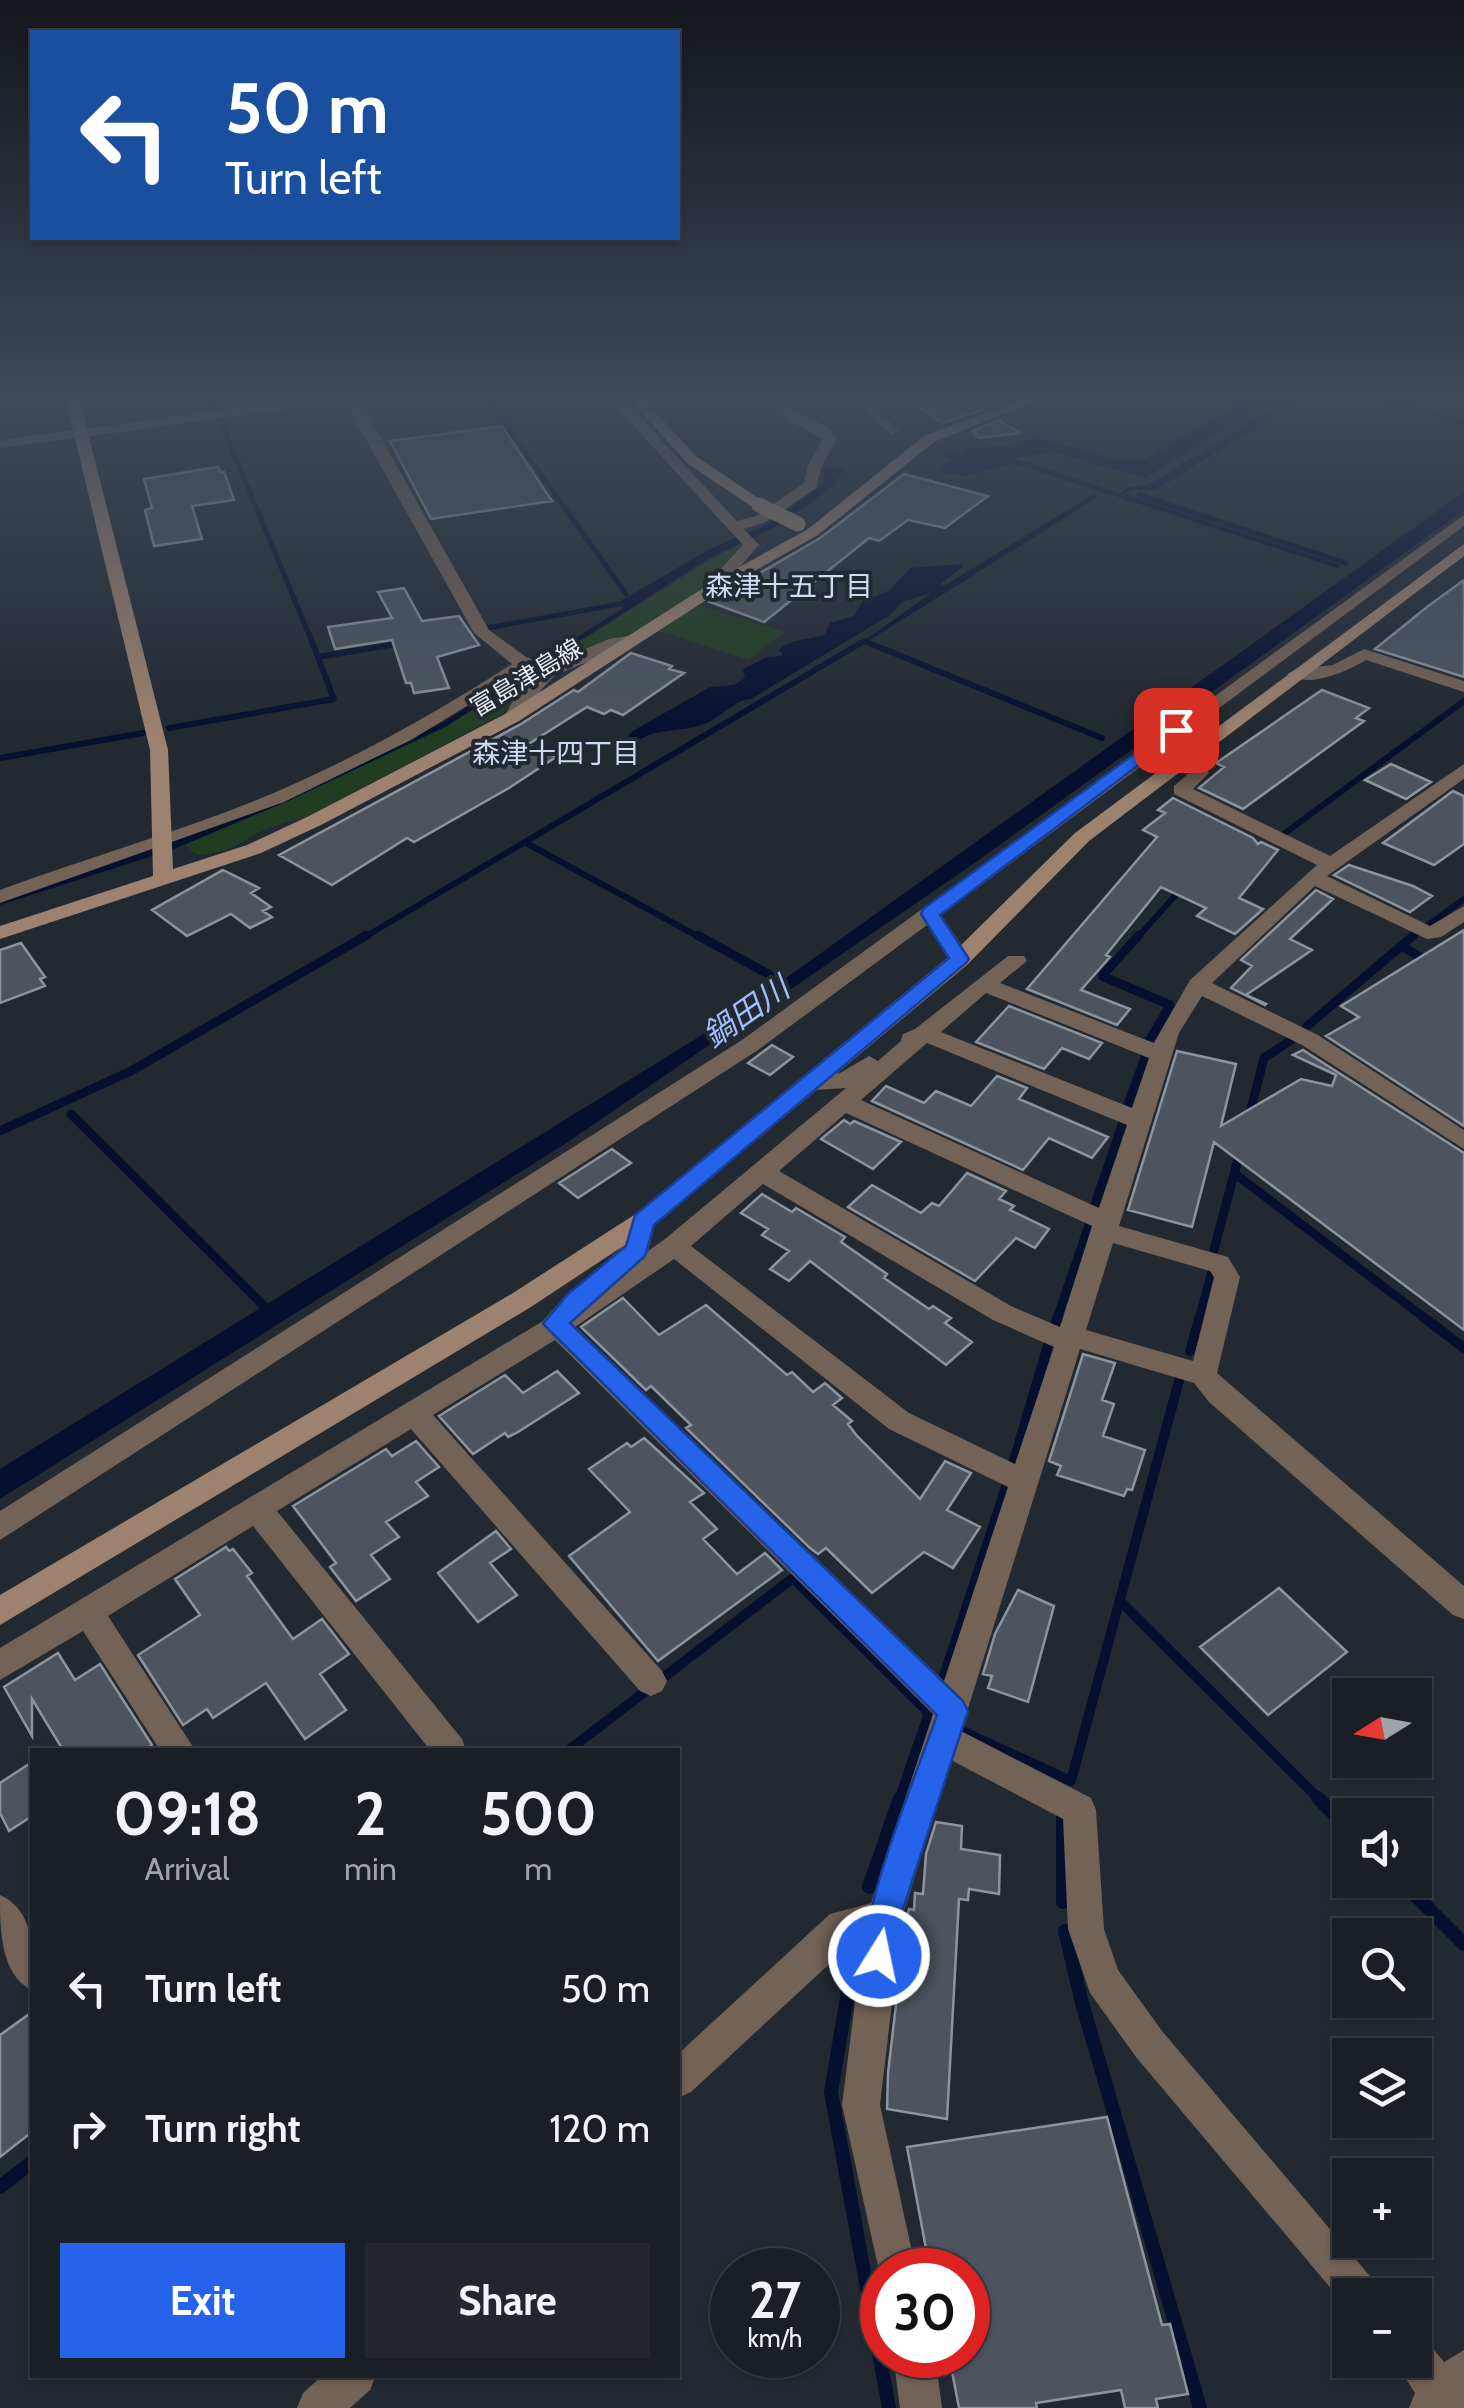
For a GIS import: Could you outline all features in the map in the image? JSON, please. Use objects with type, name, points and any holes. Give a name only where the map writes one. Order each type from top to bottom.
[{"type":"street","points":[[100,509],[159,750],[164,878]]},
{"type":"street","points":[[413,509],[482,633],[536,667]]},
{"type":"street","points":[[718,509],[743,534],[749,551],[723,576],[722,583]]},
{"type":"street","points":[[768,509],[806,528]]},
{"type":"street","points":[[743,534],[774,509]]},
{"type":"street","name":"富島津島線","points":[[0,933],[284,836],[513,717],[831,509]]},
{"type":"street","points":[[0,1527],[750,1045],[1464,519]]},
{"type":"street","points":[[0,1611],[522,1300],[643,1221],[960,959],[1082,837],[1464,549]]},
{"type":"street","points":[[0,897],[162,846],[371,752],[536,667],[634,640]]},
{"type":"street","points":[[1296,674],[1337,670],[1364,654],[1464,687]]},
{"type":"street","points":[[513,717],[536,667]]},
{"type":"street","points":[[1188,755],[1200,773],[1181,790],[1427,933],[1434,933],[1464,912]]},
{"type":"street","points":[[891,2248],[861,2105],[884,1918],[1168,1033],[1198,985],[1321,870],[1464,770]]},
{"type":"street","points":[[930,914],[960,959]]},
{"type":"street","points":[[0,1665],[594,1303],[674,1246],[983,984],[1016,961]]},
{"type":"street","points":[[983,984],[1161,1054]]},
{"type":"street","points":[[1198,985],[1310,1040],[1464,1141]]},
{"type":"street","points":[[808,1085],[846,1080],[896,1045],[925,1034],[1138,1120]]},
{"type":"street","points":[[844,1102],[1103,1226],[1219,1264],[1228,1277],[1203,1375]]},
{"type":"street","points":[[762,1172],[1002,1313],[1069,1339],[1203,1375],[1219,1394],[1464,1606]]},
{"type":"street","points":[[556,1324],[576,1300],[636,1250],[643,1221]]},
{"type":"street","points":[[674,1246],[899,1421],[1026,1482]]},
{"type":"street","points":[[556,1324],[948,1725],[1079,1810],[1086,1929],[1104,1980],[1149,2044],[1346,2278]]},
{"type":"street","points":[[412,1412],[651,1681]]},
{"type":"street","points":[[256,1507],[448,1748]]},
{"type":"street","points":[[87,1611],[177,1748]]},
{"type":"street","points":[[0,1913],[30,1968]]},
{"type":"street","points":[[680,2077],[844,1927],[884,1918]]},
{"type":"street","points":[[318,2408],[351,2378]]},
{"type":"street","points":[[917,2378],[921,2408]]},
{"type":"green space","points":[[736,544],[745,548],[710,585],[639,629],[553,666],[543,665]]},
{"type":"green space","points":[[698,605],[785,632],[748,660],[659,631]]},
{"type":"green space","points":[[533,672],[537,679],[504,713],[308,816],[272,827],[220,852],[197,855],[184,844],[288,801],[445,727]]},
{"type":"water","points":[[789,509],[801,509],[777,526],[708,559],[445,727],[288,801],[174,849],[0,905],[0,900],[175,841],[281,798],[442,723],[623,608],[619,602],[708,550],[772,522]]},
{"type":"water","points":[[1069,509],[1078,509],[873,638],[864,641],[931,593],[902,602],[890,615],[710,721],[651,735],[635,743],[627,738],[631,732],[710,687],[734,685],[745,678],[743,669],[767,657],[781,656],[783,653],[778,651],[789,643],[825,634],[830,623],[854,616],[862,602],[890,590],[910,568],[961,564],[963,567],[940,584],[944,586]]},
{"type":"water","points":[[1155,509],[1172,509],[1341,565],[1337,568]]},
{"type":"water","name":"鍋田川","points":[[1440,509],[1464,509],[979,860],[568,1142],[0,1499],[0,1469],[736,1014]]},
{"type":"building","points":[[193,509],[202,539],[154,546],[145,510]]},
{"type":"building","points":[[426,509],[496,509],[431,519]]},
{"type":"building","points":[[858,509],[970,509],[945,528],[908,520],[879,541],[869,538],[764,622],[710,602],[820,538]]},
{"type":"building","points":[[1464,580],[1464,677],[1375,649],[1427,607]]},
{"type":"building","points":[[404,588],[422,621],[459,616],[479,645],[437,657],[449,688],[414,693],[411,683],[406,683],[392,640],[335,649],[328,627],[392,618],[378,592]]},
{"type":"building","points":[[631,653],[684,673],[623,715],[611,710],[604,714],[587,707],[527,745],[556,757],[414,842],[407,838],[332,885],[279,855],[521,724],[574,690],[578,692]]},
{"type":"building","points":[[1322,690],[1369,708],[1356,718],[1364,721],[1243,809],[1199,788],[1224,767],[1216,763]]},
{"type":"building","points":[[1391,764],[1431,782],[1406,799],[1365,780]]},
{"type":"building","points":[[1453,791],[1464,796],[1464,844],[1434,865],[1383,843]]},
{"type":"building","points":[[1173,798],[1258,844],[1278,850],[1239,898],[1263,909],[1235,934],[1197,916],[1206,908],[1161,887],[1081,990],[1130,1009],[1117,1025],[1027,989],[1157,837],[1143,830],[1165,813],[1158,810]]},
{"type":"building","points":[[1349,865],[1432,896],[1410,912],[1334,875]]},
{"type":"building","points":[[223,870],[259,888],[251,893],[271,907],[263,911],[272,917],[250,928],[231,914],[187,936],[152,910]]},
{"type":"building","points":[[1316,890],[1333,899],[1290,939],[1312,950],[1246,995],[1266,1004],[1265,1005],[1231,988],[1252,966],[1241,960]]},
{"type":"building","points":[[1464,930],[1464,1126],[1326,1036],[1359,1017],[1341,1006]]},
{"type":"building","points":[[21,943],[45,977],[40,979],[45,986],[0,1003],[0,950]]},
{"type":"building","points":[[1009,1006],[1102,1043],[1089,1059],[1062,1048],[1044,1069],[976,1042]]},
{"type":"building","points":[[772,1045],[793,1057],[770,1075],[748,1063]]},
{"type":"building","points":[[1303,1050],[1464,1153],[1464,1330],[1214,1142],[1192,1227],[1128,1210],[1177,1051],[1236,1064],[1221,1126],[1301,1079],[1332,1086],[1336,1075],[1293,1055]]},
{"type":"building","points":[[997,1076],[1027,1088],[1019,1099],[1108,1137],[1092,1158],[1049,1138],[1023,1170],[872,1101],[886,1086],[924,1103],[936,1091],[971,1106]]},
{"type":"building","points":[[844,1120],[901,1142],[873,1169],[821,1139]]},
{"type":"building","points":[[612,1149],[631,1163],[578,1198],[559,1183]]},
{"type":"building","points":[[967,1173],[1006,1191],[999,1199],[1014,1206],[1010,1210],[1049,1229],[1035,1248],[1016,1238],[975,1281],[848,1207],[872,1185],[921,1213],[932,1203],[939,1206]]},
{"type":"building","points":[[762,1194],[792,1212],[796,1208],[845,1237],[841,1242],[887,1274],[884,1278],[929,1309],[933,1306],[951,1318],[945,1323],[972,1342],[946,1365],[810,1261],[789,1281],[770,1269],[789,1251],[762,1235],[768,1229],[741,1213]]},
{"type":"building","points":[[623,1298],[659,1335],[706,1305],[787,1375],[792,1372],[813,1392],[825,1383],[842,1398],[833,1405],[852,1421],[848,1424],[857,1436],[920,1499],[945,1461],[971,1473],[947,1510],[980,1527],[953,1568],[924,1552],[872,1593],[826,1548],[818,1554],[810,1548],[686,1428],[691,1425],[651,1386],[646,1390],[581,1327]]},
{"type":"building","points":[[1083,1354],[1115,1363],[1102,1400],[1114,1404],[1103,1436],[1145,1450],[1132,1490],[1127,1489],[1124,1496],[1057,1475],[1061,1466],[1049,1461]]},
{"type":"building","points":[[557,1371],[579,1393],[518,1432],[508,1437],[505,1433],[473,1454],[439,1416],[505,1375],[523,1393]]},
{"type":"building","points":[[644,1438],[704,1493],[690,1502],[717,1529],[703,1539],[737,1574],[765,1553],[782,1570],[658,1661],[569,1556],[630,1512],[589,1469],[627,1443],[631,1447]]},
{"type":"building","points":[[416,1441],[439,1467],[416,1482],[428,1496],[386,1522],[399,1537],[371,1555],[390,1579],[356,1601],[330,1567],[336,1563],[293,1506],[386,1449],[392,1456]]},
{"type":"building","points":[[496,1531],[511,1549],[490,1563],[517,1595],[478,1622],[438,1573]]},
{"type":"building","points":[[226,1547],[229,1551],[233,1549],[252,1573],[247,1576],[293,1639],[322,1619],[349,1654],[320,1674],[346,1710],[305,1739],[266,1683],[213,1718],[207,1709],[183,1725],[138,1655],[200,1615],[175,1579]]},
{"type":"building","points":[[1279,1588],[1347,1652],[1268,1715],[1200,1647]]},
{"type":"building","points":[[1018,1590],[1054,1606],[1028,1702],[988,1688],[992,1676],[983,1674],[995,1634]]},
{"type":"building","points":[[58,1653],[75,1680],[100,1664],[152,1745],[62,1748],[32,1699],[32,1736],[4,1687]]},
{"type":"building","points":[[30,1763],[30,1817],[9,1831],[0,1813],[0,1783]]},
{"type":"building","points":[[936,1822],[962,1826],[961,1849],[1000,1855],[999,1894],[969,1889],[968,1900],[959,1899],[947,2119],[887,2109],[906,1919],[909,1909],[914,1910],[915,1893],[923,1894],[926,1854]]},
{"type":"building","points":[[30,2013],[30,2134],[0,2157],[0,2035]]},
{"type":"building","points":[[1107,2117],[1162,2325],[1170,2324],[1188,2394],[1156,2399],[1158,2408],[1125,2408],[1121,2390],[1036,2403],[1037,2408],[959,2408],[953,2378],[990,2378],[990,2248],[926,2248],[907,2147]]},
{"type":"waterway","points":[[257,509],[310,637]]},
{"type":"waterway","points":[[566,509],[626,594]]},
{"type":"waterway","points":[[1183,509],[1346,563]]},
{"type":"waterway","points":[[487,628],[631,602]]},
{"type":"waterway","points":[[309,634],[318,657]]},
{"type":"waterway","points":[[363,938],[864,641],[1102,738]]},
{"type":"waterway","points":[[318,657],[401,643]]},
{"type":"waterway","points":[[169,728],[334,699],[318,657]]},
{"type":"waterway","points":[[1285,833],[1464,701]]},
{"type":"waterway","points":[[0,758],[143,733]]},
{"type":"waterway","points":[[528,844],[701,938]]},
{"type":"waterway","points":[[1137,938],[1182,888]]},
{"type":"waterway","points":[[1427,926],[1464,899]]},
{"type":"waterway","points":[[1411,938],[1417,933]]},
{"type":"waterway","points":[[0,1131],[131,1071],[367,935]]},
{"type":"waterway","name":"鍋田川","points":[[697,935],[781,981]]},
{"type":"waterway","points":[[1139,935],[1102,976],[1170,1005],[1148,1043]]},
{"type":"waterway","points":[[1306,1027],[1414,935]]},
{"type":"waterway","points":[[1402,946],[1429,963]]},
{"type":"waterway","points":[[1249,1117],[1264,1058],[1291,1040]]},
{"type":"waterway","points":[[1127,1107],[1146,1055]]},
{"type":"waterway","points":[[71,1114],[264,1306]]},
{"type":"waterway","points":[[1094,1207],[1123,1122]]},
{"type":"waterway","points":[[1234,1173],[1240,1151]]},
{"type":"waterway","points":[[1214,1250],[1234,1173]]},
{"type":"waterway","points":[[1234,1173],[1426,1319]]},
{"type":"waterway","points":[[1057,1319],[1089,1225]]},
{"type":"waterway","points":[[1199,1319],[1212,1272]]},
{"type":"waterway","points":[[1054,1327],[1058,1316]]},
{"type":"waterway","points":[[1190,1351],[1200,1316]]},
{"type":"waterway","points":[[1422,1316],[1464,1348]]},
{"type":"waterway","points":[[1013,1464],[1049,1342]]},
{"type":"waterway","points":[[964,1732],[1071,1781],[1180,1377]]},
{"type":"waterway","points":[[942,1682],[1006,1487]]},
{"type":"waterway","points":[[572,1748],[793,1578],[929,1713],[899,1800]]},
{"type":"waterway","points":[[1120,1601],[1320,1800]]},
{"type":"waterway","points":[[869,1887],[900,1798]]},
{"type":"waterway","points":[[1320,1800],[1332,1812]]},
{"type":"waterway","points":[[1063,1813],[1063,1902]]},
{"type":"waterway","points":[[1418,1898],[1464,1944]]},
{"type":"waterway","points":[[1065,1931],[1082,2003],[1200,2408]]},
{"type":"waterway","points":[[856,1945],[831,2092],[889,2408]]},
{"type":"waterway","points":[[0,2187],[30,2164]]},
{"type":"district","name":"森津十五丁目","points":[[789,586]]},
{"type":"district","name":"森津十四丁目","points":[[556,753]]},
{"type":"route","points":[[879,1956],[884,1918],[953,1711],[556,1324],[576,1300],[636,1250],[643,1221],[960,959],[930,914],[1176,730]]}]
